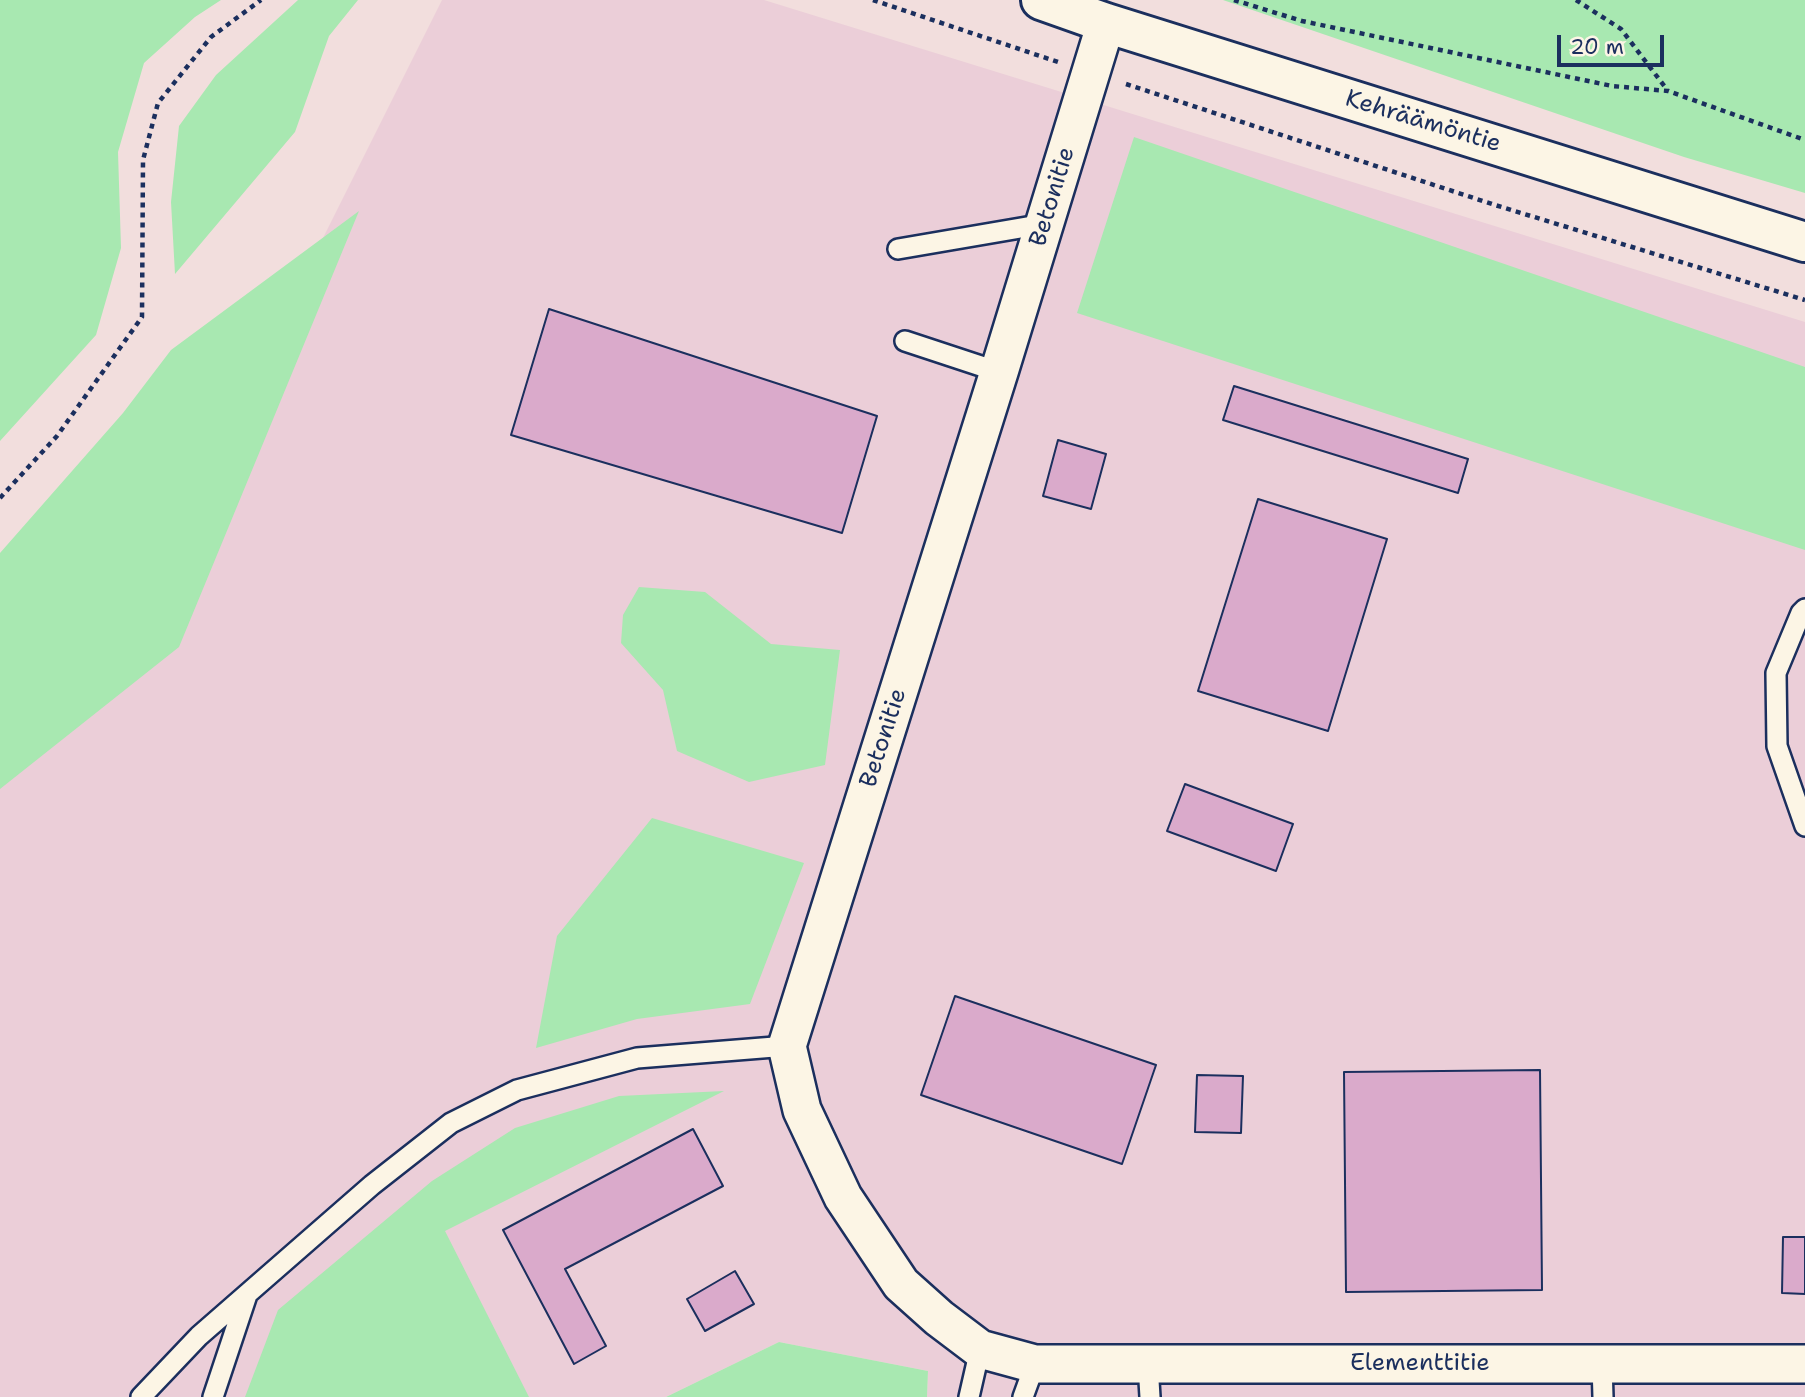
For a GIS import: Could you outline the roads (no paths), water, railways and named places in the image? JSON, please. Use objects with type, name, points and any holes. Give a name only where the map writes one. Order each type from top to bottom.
[{"type":"street","name":"Kehräämöntie","points":[[1041,0],[1105,23],[1805,242]]},
{"type":"street","name":"Betonitie","points":[[786,1046],[999,372],[1105,23]]},
{"type":"street","points":[[786,1046],[802,1110],[843,1197],[901,1284],[939,1318],[980,1349],[1029,1380]]},
{"type":"street","name":"Elementtitie","points":[[1029,1380],[1602,1381],[1805,1364]]},
{"type":"lane","points":[[898,249],[1044,224]]},
{"type":"lane","points":[[905,341],[999,372]]},
{"type":"lane","points":[[1805,609],[1776,673],[1777,746],[1805,826]]},
{"type":"lane","points":[[141,1397],[199,1336],[372,1185],[451,1123],[517,1090],[637,1058],[786,1046]]},
{"type":"lane","points":[[213,1397],[247,1294]]},
{"type":"lane","points":[[969,1397],[980,1349]]}]
